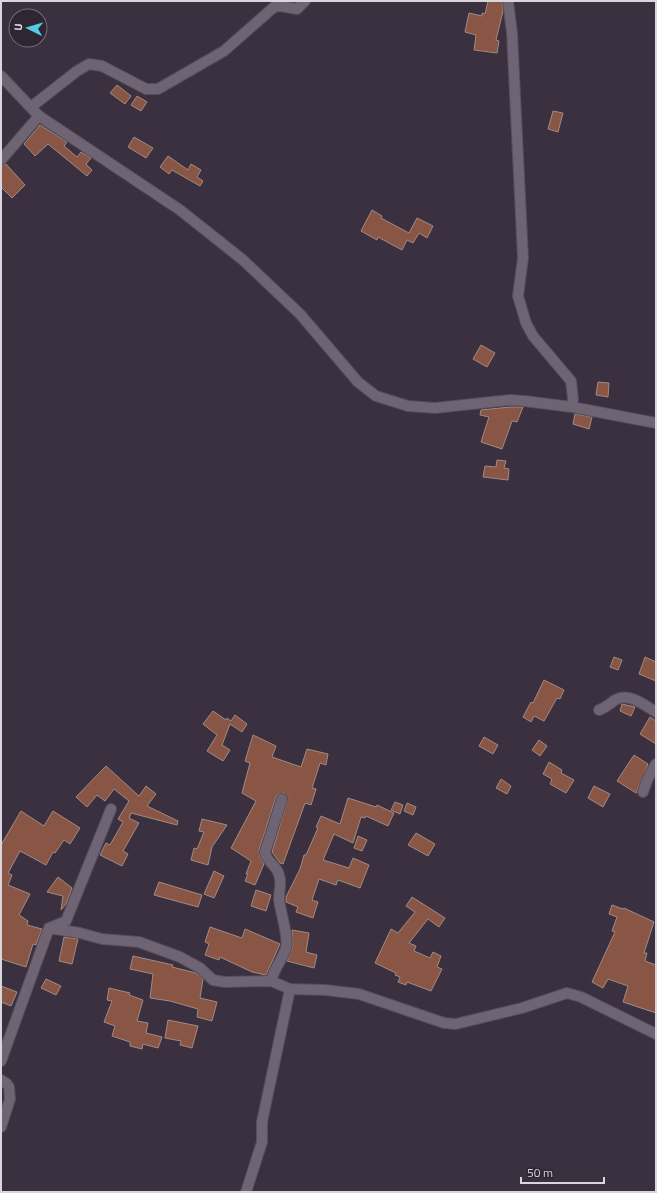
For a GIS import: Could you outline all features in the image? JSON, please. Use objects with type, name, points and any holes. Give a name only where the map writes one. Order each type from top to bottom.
[{"type":"street","points":[[31,107],[77,70],[89,64],[102,66],[146,89],[158,89],[224,51],[274,7],[280,6],[297,9],[305,1]]},
{"type":"street","points":[[508,1],[512,33],[523,258],[518,296],[526,323],[533,336],[571,381],[573,399],[572,407]]},
{"type":"street","points":[[1,76],[39,116],[180,210],[228,247],[300,314],[348,371],[367,390],[376,396],[396,404],[422,408],[465,406],[510,400],[572,407],[656,423]]},
{"type":"street","points":[[1,160],[39,116]]},
{"type":"street","points":[[599,710],[617,699],[627,697],[656,712]]},
{"type":"street","points":[[643,792],[648,778],[656,764]]},
{"type":"street","points":[[272,981],[273,974],[286,946],[279,899],[281,883],[279,874],[277,868],[266,858],[265,852],[282,799]]},
{"type":"street","points":[[1,1061],[49,928],[66,921],[111,809]]},
{"type":"street","points":[[49,928],[80,933],[102,939],[140,942],[180,957],[200,968],[213,980],[225,982],[272,981],[290,989],[325,990],[358,994],[450,1024],[522,1008],[548,998],[571,993],[656,1034]]},
{"type":"street","points":[[246,1192],[262,1142],[262,1122],[290,989]]},
{"type":"street","points":[[1,1080],[7,1084],[10,1093],[1,1127]]},
{"type":"building","points":[[488,1],[502,1],[503,11],[496,40],[499,41],[497,53],[474,50],[476,35],[465,32],[469,13],[482,16],[482,13],[485,14]]},
{"type":"building","points":[[117,85],[131,96],[125,104],[110,93]]},
{"type":"building","points":[[137,96],[147,102],[141,111],[131,105]]},
{"type":"building","points":[[553,111],[563,113],[558,132],[548,129]]},
{"type":"building","points":[[40,125],[67,142],[64,146],[77,157],[81,152],[91,158],[86,164],[92,170],[87,176],[48,144],[35,156],[24,144]]},
{"type":"building","points":[[134,137],[153,148],[146,158],[128,147]]},
{"type":"building","points":[[168,156],[188,170],[191,164],[201,170],[197,177],[203,181],[200,186],[172,170],[169,174],[160,167]]},
{"type":"building","points":[[6,164],[25,185],[12,198],[1,187],[1,166]]},
{"type":"building","points":[[372,210],[382,216],[381,218],[409,233],[417,218],[433,226],[427,238],[419,233],[413,243],[407,240],[402,250],[378,237],[377,240],[361,231]]},
{"type":"building","points":[[481,345],[495,353],[487,367],[473,359]]},
{"type":"building","points":[[598,382],[609,383],[608,397],[596,395]]},
{"type":"building","points":[[523,407],[517,422],[512,421],[502,449],[481,442],[489,417],[480,415],[481,410]]},
{"type":"building","points":[[575,414],[592,417],[589,429],[573,424]]},
{"type":"building","points":[[497,460],[506,461],[504,468],[509,469],[508,480],[483,477],[485,466],[496,467]]},
{"type":"building","points":[[614,657],[622,660],[618,670],[610,667]]},
{"type":"building","points":[[645,657],[656,662],[656,681],[639,674]]},
{"type":"building","points":[[544,680],[564,690],[560,699],[557,698],[544,721],[534,716],[531,722],[523,717],[531,702],[533,703]]},
{"type":"building","points":[[622,704],[635,707],[631,716],[620,711]]},
{"type":"building","points":[[213,711],[226,720],[227,718],[231,721],[235,715],[247,724],[242,732],[230,724],[222,745],[230,750],[223,761],[207,751],[217,735],[203,724]]},
{"type":"building","points":[[650,717],[656,721],[656,744],[640,734]]},
{"type":"building","points":[[253,735],[276,746],[272,757],[301,767],[307,749],[328,754],[326,765],[320,763],[312,788],[316,789],[311,805],[305,803],[283,864],[280,863],[272,852],[288,798],[284,793],[278,794],[276,797],[259,850],[260,857],[264,864],[255,885],[245,881],[251,861],[231,848],[256,801],[242,793],[250,763],[245,761]]},
{"type":"building","points":[[484,737],[498,745],[493,754],[479,746]]},
{"type":"building","points":[[539,740],[547,746],[540,756],[532,750]]},
{"type":"building","points":[[634,755],[648,764],[636,793],[617,781]]},
{"type":"building","points":[[549,762],[562,770],[561,773],[574,780],[566,793],[550,784],[552,779],[543,774]]},
{"type":"building","points":[[106,766],[139,796],[146,786],[156,794],[147,806],[178,821],[177,825],[131,813],[129,818],[139,823],[123,851],[128,854],[122,866],[100,855],[106,843],[110,845],[123,822],[118,819],[129,801],[114,789],[105,801],[97,795],[87,807],[76,797]]},
{"type":"building","points":[[501,779],[511,786],[507,794],[496,788]]},
{"type":"building","points":[[594,786],[610,794],[603,807],[588,798]]},
{"type":"building","points":[[348,798],[376,807],[377,805],[394,813],[388,826],[366,816],[365,818],[361,817],[353,843],[334,834],[323,860],[349,868],[353,858],[369,865],[360,888],[338,880],[336,885],[319,879],[312,900],[318,902],[313,918],[296,912],[298,907],[286,902],[286,897],[300,869],[304,855],[306,855],[318,828],[316,827],[321,816],[340,824]]},
{"type":"building","points":[[395,802],[403,805],[400,814],[391,810]]},
{"type":"building","points":[[407,803],[416,807],[413,815],[404,811]]},
{"type":"building","points":[[21,811],[44,826],[53,811],[80,828],[70,844],[64,840],[55,853],[53,852],[46,865],[20,851],[8,873],[12,875],[8,885],[30,894],[19,915],[28,921],[27,925],[42,929],[36,945],[33,944],[26,967],[1,959],[1,845]]},
{"type":"building","points":[[202,819],[227,825],[212,847],[208,865],[191,860],[194,848],[197,849],[204,832],[199,831]]},
{"type":"building","points":[[416,833],[435,844],[428,856],[408,845]]},
{"type":"building","points":[[358,836],[367,840],[362,851],[354,848]]},
{"type":"building","points":[[214,871],[224,876],[214,898],[204,894]]},
{"type":"building","points":[[58,877],[72,888],[66,904],[61,910],[63,896],[47,892]]},
{"type":"building","points":[[159,882],[202,895],[198,907],[154,895]]},
{"type":"building","points":[[256,890],[271,895],[266,911],[251,906]]},
{"type":"building","points":[[412,897],[445,918],[439,927],[428,919],[409,943],[416,946],[414,951],[430,958],[433,952],[441,956],[437,967],[442,969],[431,991],[407,982],[406,985],[398,982],[400,977],[395,975],[396,973],[375,963],[391,929],[398,933],[415,912],[406,906]]},
{"type":"building","points":[[612,905],[623,909],[624,908],[654,922],[644,953],[647,953],[645,961],[656,965],[656,1013],[623,1002],[628,986],[608,979],[603,988],[592,982],[615,932],[612,931],[617,917],[609,914]]},
{"type":"building","points":[[210,927],[242,938],[245,929],[280,944],[266,975],[252,972],[220,957],[219,960],[205,955],[209,944],[205,942]]},
{"type":"building","points":[[292,930],[309,933],[306,952],[317,955],[314,968],[287,961],[292,949]]},
{"type":"building","points":[[64,937],[78,939],[72,964],[59,961]]},
{"type":"building","points":[[133,956],[173,965],[172,967],[196,973],[203,979],[200,998],[217,1002],[212,1021],[197,1017],[198,1009],[170,1001],[150,998],[153,974],[130,969]]},
{"type":"building","points":[[46,979],[61,986],[56,995],[41,988]]},
{"type":"building","points":[[1,986],[17,992],[11,1006],[1,1002]]},
{"type":"building","points":[[109,988],[130,993],[129,995],[143,1000],[137,1021],[148,1023],[146,1033],[162,1037],[158,1048],[143,1044],[142,1049],[130,1046],[130,1042],[112,1036],[115,1026],[104,1022],[112,1001],[107,1000]]},
{"type":"building","points":[[168,1020],[198,1026],[192,1048],[180,1045],[181,1041],[165,1038]]}]
